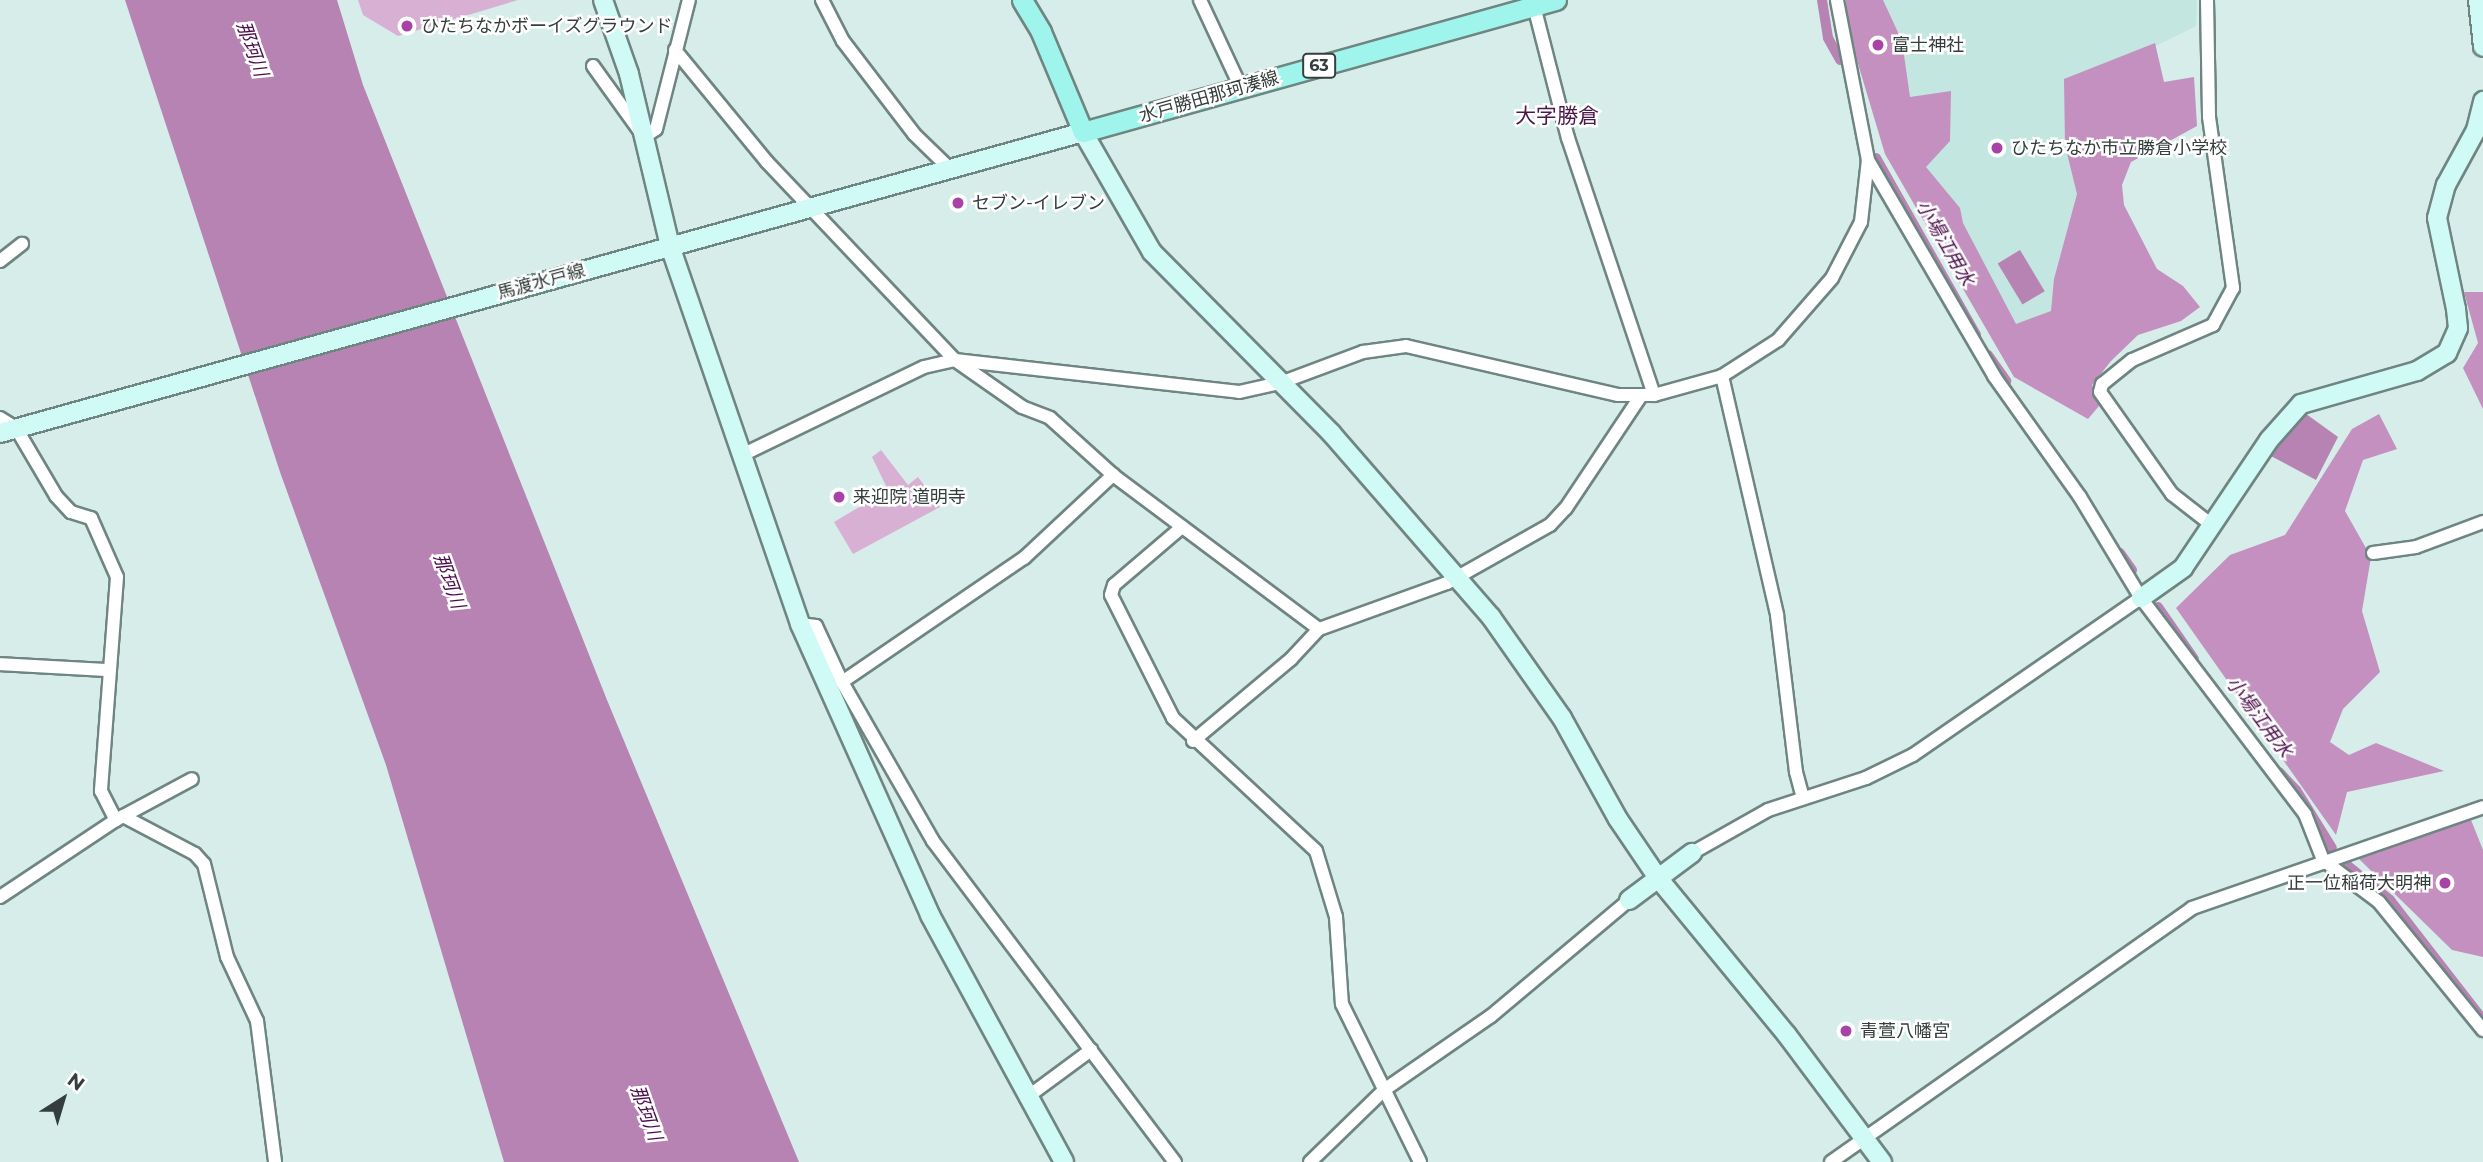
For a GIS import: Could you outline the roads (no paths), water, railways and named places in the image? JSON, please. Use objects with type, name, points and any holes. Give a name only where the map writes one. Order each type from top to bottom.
[{"type":"main road","points":[[1022,0],[1041,32],[1083,132]]},
{"type":"main road","name":"水戸勝田那珂湊線","points":[[1083,132],[1556,0]]},
{"type":"street","points":[[603,0],[629,74],[670,246],[740,456],[800,624],[930,915],[1026,1098],[1064,1162]]},
{"type":"street","points":[[644,137],[656,129],[690,0]]},
{"type":"street","points":[[821,0],[843,41],[914,134],[948,168]]},
{"type":"street","points":[[1200,0],[1241,88]]},
{"type":"street","points":[[740,456],[914,372],[955,360],[1239,392],[1280,383],[1363,352],[1406,346],[1581,389],[1640,397],[1722,376],[1777,340],[1846,257],[1861,222],[1868,160],[1837,0]]},
{"type":"street","points":[[2207,0],[2208,117],[2233,288],[2213,325],[2132,360],[2102,384],[2100,392],[2172,494],[2213,526]]},
{"type":"street","points":[[2478,0],[2483,47]]},
{"type":"street","points":[[1534,6],[1568,138],[1654,395]]},
{"type":"street","points":[[675,50],[731,121],[955,360],[1022,407],[1050,418],[1114,475],[1319,629]]},
{"type":"street","points":[[593,66],[644,137]]},
{"type":"street","points":[[1311,1162],[1384,1090],[1491,1016],[1629,900],[1692,853],[1768,810],[1866,778],[1913,755],[2183,568],[2269,440],[2301,404],[2417,371],[2447,353],[2458,328],[2437,218],[2446,185],[2476,130],[2483,101]]},
{"type":"street","points":[[1083,132],[1152,252],[1331,433],[1457,576],[1529,667],[1658,878],[1866,1137],[1882,1162]]},
{"type":"street","name":"馬渡水戸線","points":[[8,430],[1083,132]]},
{"type":"street","points":[[1868,160],[1994,376],[2080,497],[2141,598],[2305,814],[2323,860],[2379,902],[2483,1030]]},
{"type":"street","points":[[0,261],[22,244]]},
{"type":"street","points":[[1722,376],[1777,615],[1796,772],[1803,798]]},
{"type":"street","points":[[1193,741],[1291,659],[1319,629],[1457,576],[1549,525],[1566,508],[1640,397]]},
{"type":"street","points":[[0,418],[56,496],[71,512],[91,518],[112,562],[117,577],[101,791],[119,818],[195,854],[204,864],[227,957],[257,1021],[275,1162]]},
{"type":"street","points":[[842,682],[1024,558],[1114,475]]},
{"type":"street","points":[[2373,553],[2416,548],[2483,522]]},
{"type":"street","points":[[1182,527],[1114,586],[1111,595],[1173,718],[1193,741],[1316,851],[1336,916],[1342,1004],[1420,1162]]},
{"type":"street","points":[[800,624],[816,625],[842,682],[933,841],[1175,1162]]},
{"type":"street","points":[[0,664],[109,670]]},
{"type":"street","points":[[0,897],[119,818],[192,779]]},
{"type":"street","points":[[1831,1162],[2192,908],[2323,860],[2483,807]]},
{"type":"street","points":[[1026,1098],[1091,1050]]},
{"type":"water","name":"那珂川","points":[[125,0],[337,0],[363,85],[607,700],[799,1162],[504,1162],[386,765],[280,472]]},
{"type":"water","points":[[2020,250],[2045,291],[2022,305],[1998,263]]},
{"type":"water","points":[[2302,411],[2338,437],[2316,480],[2269,455]]},
{"type":"waterway","name":"小場江用水","points":[[1822,0],[1828,38],[1840,60]]},
{"type":"waterway","name":"小場江用水","points":[[1876,158],[1976,335]]},
{"type":"waterway","name":"小場江用水","points":[[1988,355],[2006,381]]},
{"type":"waterway","name":"小場江用水","points":[[2120,553],[2132,570]]},
{"type":"waterway","name":"小場江用水","points":[[2158,607],[2194,659]]},
{"type":"waterway","name":"小場江用水","points":[[2279,772],[2296,790],[2332,848]]},
{"type":"waterway","name":"小場江用水","points":[[2343,862],[2390,900],[2483,1020]]},
{"type":"place","name":"ひたちなかボーイズグラウンド","points":[[407,26]]},
{"type":"place","name":"富士神社","points":[[1878,45]]},
{"type":"place","name":"ひたちなか市立勝倉小学校","points":[[1997,148]]},
{"type":"place","name":"セブン-イレブン","points":[[958,203]]},
{"type":"place","name":"来迎院 道明寺","points":[[839,497]]},
{"type":"place","name":"正一位稲荷大明神","points":[[2445,883]]},
{"type":"place","name":"青萱八幡宮","points":[[1846,1031]]},
{"type":"district","name":"大字勝倉","points":[[1557,116]]}]
